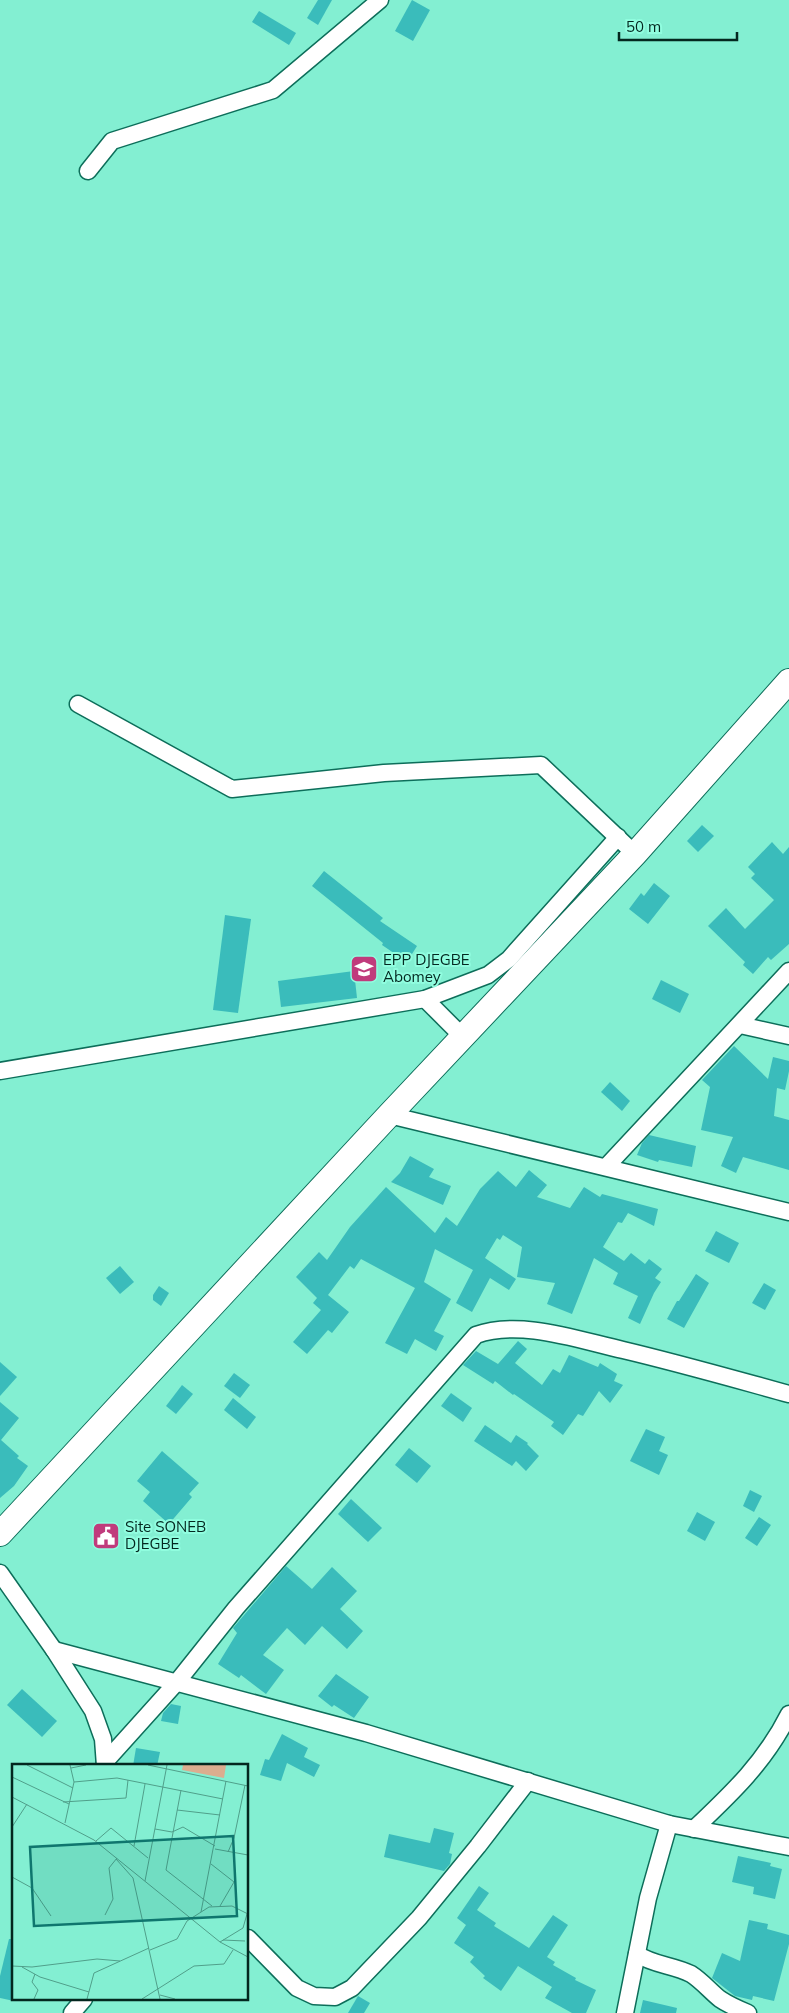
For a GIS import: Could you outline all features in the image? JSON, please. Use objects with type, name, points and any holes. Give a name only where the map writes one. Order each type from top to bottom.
[{"type":"street","points":[[88,170],[112,141],[273,90],[380,0]]},
{"type":"street","points":[[0,1534],[389,1115],[635,854],[789,681]]},
{"type":"street","points":[[78,704],[232,789],[384,772],[541,765],[635,854]]},
{"type":"street","points":[[0,1071],[425,999],[488,975],[509,959],[618,837]]},
{"type":"street","points":[[606,1167],[740,1025],[789,970]]},
{"type":"street","points":[[425,999],[463,1037]]},
{"type":"street","points":[[740,1025],[789,1036]]},
{"type":"street","points":[[389,1115],[789,1212]]},
{"type":"street","points":[[105,1764],[177,1682],[236,1608],[476,1335],[491,1330],[536,1331],[696,1368],[789,1394]]},
{"type":"street","points":[[0,1573],[54,1650],[93,1711],[103,1739],[105,1764]]},
{"type":"street","points":[[54,1650],[366,1733],[669,1824],[789,1847]]},
{"type":"street","points":[[694,1829],[737,1788],[758,1764],[777,1738],[789,1714]]},
{"type":"street","points":[[249,1939],[297,1988],[314,1996],[335,1997],[352,1988],[419,1918],[528,1781]]},
{"type":"street","points":[[625,2013],[648,1898],[669,1824]]},
{"type":"street","points":[[637,1954],[646,1960],[693,1976],[708,1987],[718,1998],[748,2013]]},
{"type":"street","points":[[72,2013],[83,2000]]},
{"type":"building","points":[[318,0],[332,0],[318,25],[307,18]]},
{"type":"building","points":[[412,0],[430,10],[413,41],[395,31]]},
{"type":"building","points":[[259,11],[296,33],[289,45],[252,22]]},
{"type":"building","points":[[702,825],[714,836],[698,852],[687,841]]},
{"type":"building","points":[[772,842],[783,854],[789,847],[789,944],[771,960],[768,957],[753,974],[743,965],[745,962],[708,926],[726,908],[745,929],[774,900],[751,878],[755,874],[748,867]]},
{"type":"building","points":[[324,871],[383,918],[380,921],[417,946],[407,962],[382,945],[383,943],[312,886]]},
{"type":"building","points":[[654,883],[670,896],[648,924],[629,909],[641,893],[644,896]]},
{"type":"building","points":[[225,915],[251,919],[238,1013],[213,1010]]},
{"type":"building","points":[[354,971],[357,998],[281,1007],[278,981]]},
{"type":"building","points":[[661,980],[689,994],[680,1013],[652,999]]},
{"type":"building","points":[[734,1046],[768,1079],[773,1057],[789,1061],[785,1090],[777,1088],[774,1116],[789,1120],[789,1170],[743,1157],[736,1173],[721,1166],[733,1137],[701,1130],[710,1087],[702,1080]]},
{"type":"building","points":[[610,1082],[630,1101],[622,1111],[601,1092]]},
{"type":"building","points":[[649,1135],[696,1146],[692,1167],[659,1160],[658,1162],[637,1155],[642,1143]]},
{"type":"building","points":[[410,1156],[434,1169],[429,1177],[451,1186],[443,1205],[391,1182],[400,1173]]},
{"type":"building","points":[[529,1170],[547,1185],[537,1197],[570,1208],[584,1187],[600,1197],[602,1194],[658,1209],[654,1226],[628,1213],[622,1223],[618,1222],[603,1247],[624,1261],[631,1253],[645,1264],[649,1259],[662,1269],[655,1278],[661,1282],[640,1324],[628,1318],[638,1296],[613,1284],[618,1273],[594,1258],[572,1314],[547,1304],[555,1283],[517,1277],[522,1247],[503,1235],[500,1240],[497,1238],[485,1258],[516,1279],[509,1290],[490,1278],[472,1312],[456,1303],[473,1270],[435,1249],[424,1282],[451,1299],[434,1331],[444,1336],[436,1351],[415,1339],[407,1354],[385,1343],[415,1288],[361,1259],[354,1269],[350,1266],[328,1295],[349,1312],[332,1333],[328,1330],[307,1354],[293,1342],[321,1310],[313,1303],[317,1298],[296,1277],[319,1252],[327,1260],[350,1227],[386,1187],[435,1233],[446,1217],[457,1226],[480,1189],[498,1171],[516,1187]]},
{"type":"building","points":[[716,1231],[739,1243],[729,1263],[705,1251]]},
{"type":"building","points":[[120,1266],[134,1282],[120,1294],[106,1278]]},
{"type":"building","points":[[696,1274],[709,1283],[684,1328],[667,1319]]},
{"type":"building","points":[[764,1283],[776,1290],[765,1310],[752,1303]]},
{"type":"building","points":[[159,1286],[169,1293],[161,1306],[153,1300],[153,1295]]},
{"type":"building","points":[[518,1341],[527,1349],[515,1363],[542,1385],[553,1369],[560,1373],[569,1355],[598,1367],[600,1363],[617,1374],[614,1381],[623,1385],[610,1403],[599,1391],[583,1416],[578,1414],[563,1435],[551,1426],[554,1422],[514,1394],[495,1381],[493,1384],[463,1365],[476,1351],[498,1364]]},
{"type":"building","points":[[0,1362],[17,1377],[0,1396]]},
{"type":"building","points":[[234,1373],[250,1385],[240,1398],[224,1386]]},
{"type":"building","points":[[182,1385],[193,1394],[176,1414],[166,1406]]},
{"type":"building","points":[[451,1393],[472,1408],[463,1422],[441,1406]]},
{"type":"building","points":[[233,1398],[256,1417],[247,1429],[224,1410]]},
{"type":"building","points":[[0,1402],[19,1418],[1,1440],[19,1456],[17,1458],[28,1466],[14,1486],[0,1498]]},
{"type":"building","points":[[485,1425],[511,1443],[516,1435],[528,1443],[539,1456],[526,1471],[516,1461],[512,1466],[474,1441]]},
{"type":"building","points":[[646,1429],[665,1437],[659,1451],[668,1455],[659,1475],[630,1461]]},
{"type":"building","points":[[409,1448],[431,1466],[417,1483],[395,1465]]},
{"type":"building","points":[[162,1451],[199,1483],[189,1494],[192,1497],[169,1524],[143,1501],[150,1492],[137,1481]]},
{"type":"building","points":[[750,1490],[762,1496],[754,1512],[743,1506]]},
{"type":"building","points":[[351,1499],[382,1528],[368,1542],[338,1514]]},
{"type":"building","points":[[697,1512],[715,1522],[705,1541],[687,1531]]},
{"type":"building","points":[[759,1517],[771,1525],[757,1546],[745,1538]]},
{"type":"building","points":[[286,1566],[312,1589],[332,1567],[357,1591],[340,1609],[363,1631],[347,1649],[322,1626],[305,1645],[287,1628],[263,1655],[284,1670],[266,1694],[241,1675],[239,1678],[218,1664],[237,1633],[233,1628]]},
{"type":"building","points":[[336,1674],[369,1697],[354,1718],[334,1705],[332,1707],[318,1696]]},
{"type":"building","points":[[22,1689],[57,1721],[42,1737],[7,1705]]},
{"type":"building","points":[[171,1704],[181,1706],[178,1724],[161,1721],[163,1713]]},
{"type":"building","points":[[282,1734],[308,1748],[304,1757],[320,1765],[314,1777],[287,1763],[281,1781],[260,1775],[265,1759],[269,1760]]},
{"type":"building","points":[[136,1748],[160,1752],[157,1764],[133,1764]]},
{"type":"building","points":[[434,1828],[454,1833],[449,1853],[452,1854],[450,1864],[444,1871],[384,1857],[389,1834],[430,1843]]},
{"type":"building","points":[[738,1856],[771,1863],[770,1866],[782,1869],[775,1899],[753,1894],[754,1887],[732,1882]]},
{"type":"building","points":[[479,1886],[489,1893],[477,1910],[496,1923],[494,1926],[529,1948],[553,1915],[568,1925],[547,1957],[555,1962],[553,1965],[576,1978],[575,1980],[596,1990],[586,2013],[572,2013],[545,1998],[552,1987],[518,1966],[501,1991],[483,1978],[485,1976],[470,1962],[474,1957],[454,1943],[466,1925],[457,1918]]},
{"type":"building","points":[[749,1920],[768,1924],[767,1929],[789,1935],[789,1944],[774,2001],[753,1996],[752,2000],[735,1996],[712,1978],[722,1953],[740,1961]]},
{"type":"building","points":[[9,1939],[12,1939],[12,2000],[14,2001],[0,1998],[0,1976]]},
{"type":"building","points":[[358,1996],[370,2003],[364,2013],[348,2013]]},
{"type":"building","points":[[643,2000],[677,2008],[676,2013],[640,2013]]},
{"type":"place","name":"EPP DJEGBE Abomey","points":[[364,969]]},
{"type":"place","name":"Site SONEB DJEGBE","points":[[106,1536]]}]
